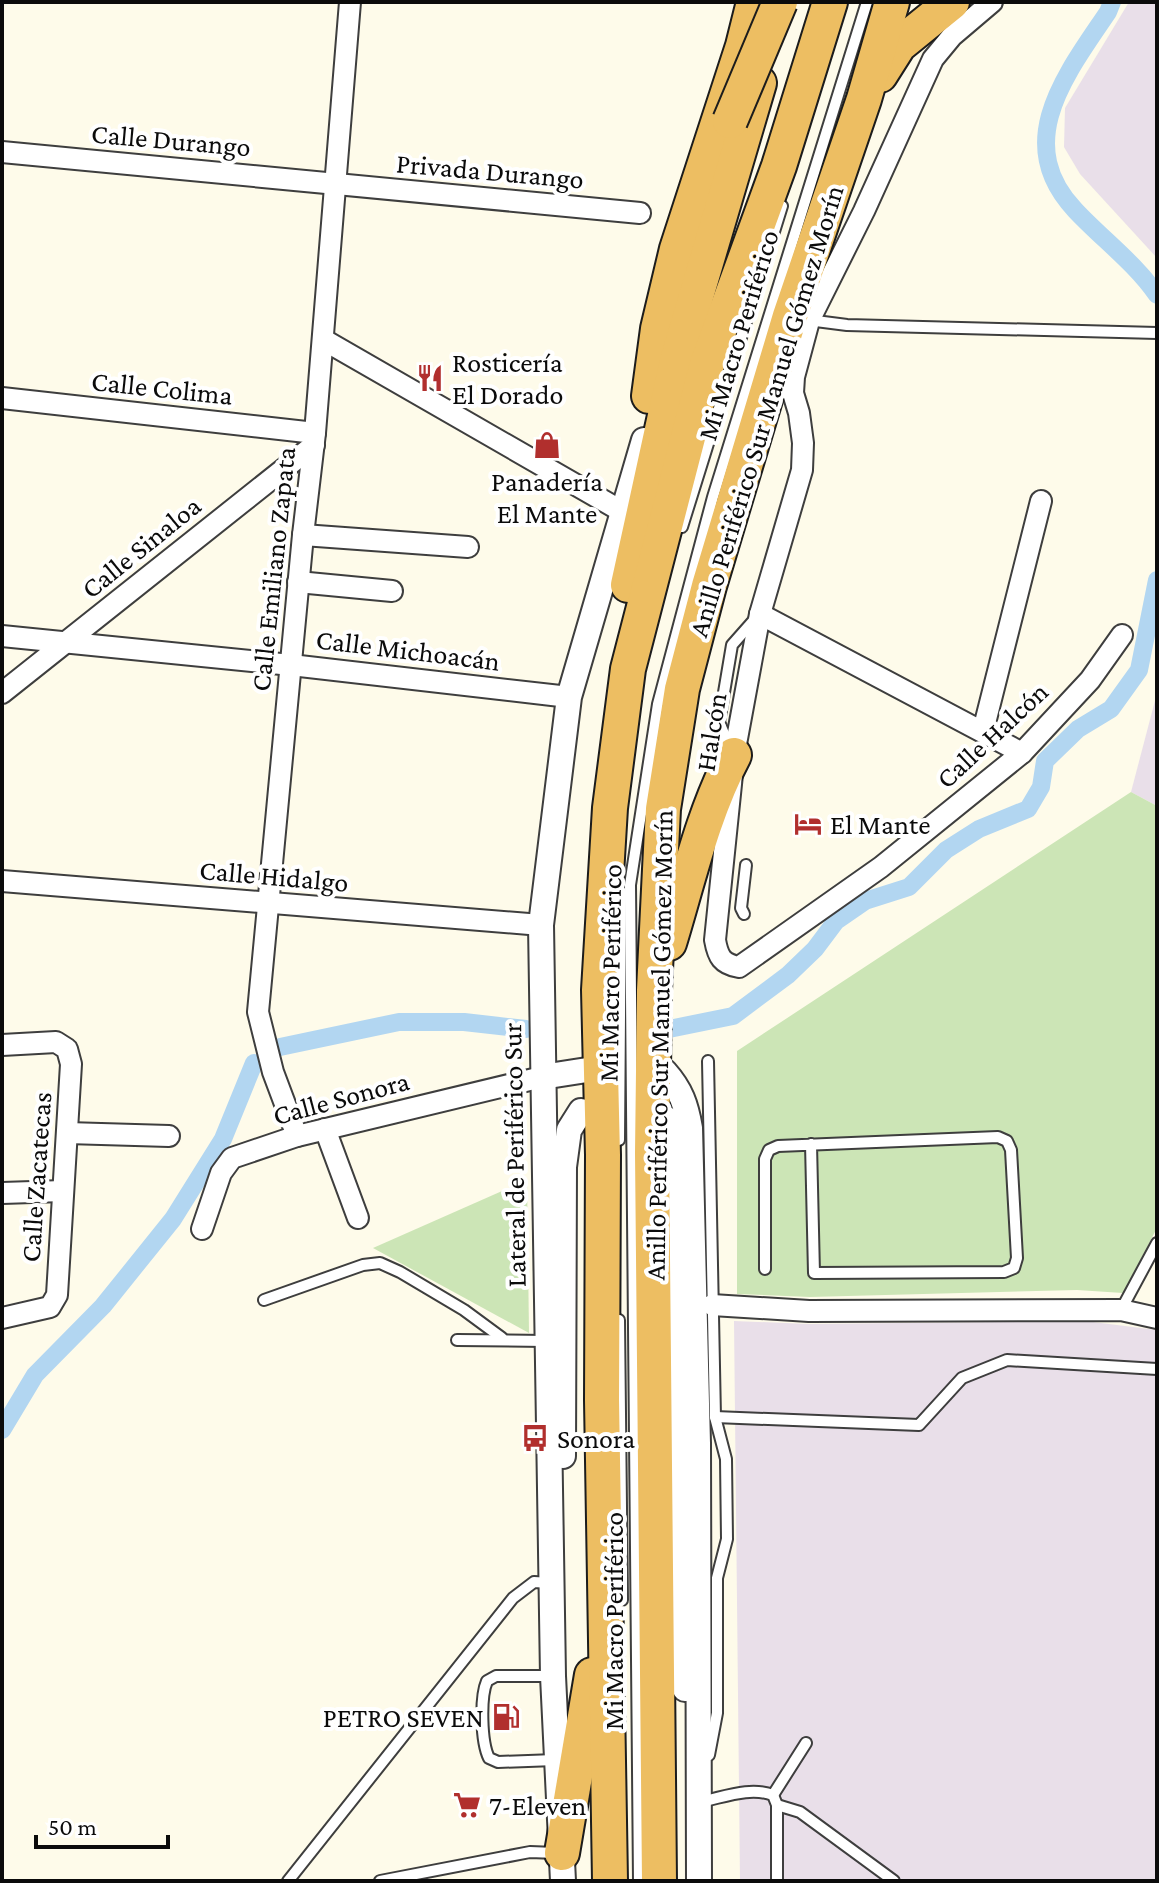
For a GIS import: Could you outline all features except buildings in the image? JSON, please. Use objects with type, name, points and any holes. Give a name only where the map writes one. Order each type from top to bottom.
[{"type":"highway","points":[[644,440],[658,329],[677,249],[754,2]]},
{"type":"highway","points":[[692,363],[772,39],[774,2]]},
{"type":"highway","points":[[644,440],[688,260],[730,121],[780,2]]},
{"type":"highway","points":[[644,440],[692,363],[812,2]]},
{"type":"highway","name":"Anillo Periférico Sur Manuel Gómez Morín","points":[[610,1881],[614,1600],[599,990],[610,808],[628,669],[692,363],[779,166],[830,2]]},
{"type":"highway","name":"Anillo Periférico Sur Manuel Gómez Morín","points":[[659,1881],[652,1169],[654,990],[663,809],[682,689],[713,571],[800,318],[818,235],[864,99],[892,2]]},
{"type":"highway","points":[[864,99],[899,45],[952,2]]},
{"type":"highway","points":[[654,990],[709,814],[734,755]]},
{"type":"highway","points":[[562,1867],[614,1600]]},
{"type":"highway","points":[[656,1737],[670,1881]]},
{"type":"street","name":"Calle Emiliano Zapata","points":[[297,1136],[273,1072],[258,1012],[298,582],[315,439],[350,2]]},
{"type":"street","name":"Halcón","points":[[727,965],[717,956],[715,940],[734,755],[760,614],[802,470],[803,443],[793,393],[800,318],[864,211],[933,59],[952,36],[992,2]]},
{"type":"street","name":"Calle Durango","points":[[2,152],[334,184]]},
{"type":"street","name":"Privada Durango","points":[[334,184],[640,213]]},
{"type":"street","points":[[324,340],[623,512]]},
{"type":"street","name":"Calle Colima","points":[[2,398],[315,439]]},
{"type":"street","name":"Calle Sinaloa","points":[[2,693],[315,439]]},
{"type":"street","name":"Lateral de Periférico Sur","points":[[562,1867],[553,1676],[541,925],[569,697],[644,440]]},
{"type":"street","points":[[983,731],[1041,501]]},
{"type":"street","points":[[303,535],[468,547]]},
{"type":"street","points":[[298,582],[392,591]]},
{"type":"street","points":[[760,614],[1022,753]]},
{"type":"street","name":"Calle Halcón","points":[[727,965],[739,967],[752,959],[881,867],[1022,753],[1090,680],[1122,635]]},
{"type":"street","name":"Calle Michoacán","points":[[2,636],[569,697]]},
{"type":"street","name":"Calle Hidalgo","points":[[2,881],[541,925]]},
{"type":"street","name":"Calle Zacatecas","points":[[2,1045],[56,1042],[67,1049],[71,1064],[57,1295],[50,1307],[2,1318]]},
{"type":"street","points":[[542,1077],[587,1070]]},
{"type":"street","points":[[665,1072],[678,1086],[686,1103],[690,1128],[698,1443],[699,1881]]},
{"type":"street","name":"Calle Sonora","points":[[202,1229],[221,1173],[232,1158],[297,1136],[542,1077]]},
{"type":"street","points":[[552,1572],[565,1439],[564,1167],[569,1130],[581,1111]]},
{"type":"street","points":[[667,1119],[675,1166],[679,1637],[699,1803]]},
{"type":"street","points":[[325,1129],[358,1218]]},
{"type":"street","points":[[67,1133],[169,1136]]},
{"type":"street","points":[[2,1193],[63,1191]]},
{"type":"street","points":[[712,1305],[809,1311],[1121,1310],[1157,1318]]},
{"type":"lane","name":"Mi Macro Periférico","points":[[639,1881],[630,885],[658,704],[713,497],[867,2]]},
{"type":"lane","name":"Mi Macro Periférico","points":[[680,533],[784,199]]},
{"type":"lane","points":[[800,318],[847,325],[1157,333]]},
{"type":"lane","points":[[622,802],[634,709]]},
{"type":"lane","points":[[744,914],[741,908],[746,865]]},
{"type":"lane","name":"Mi Macro Periférico","points":[[619,1154],[621,866]]},
{"type":"lane","points":[[708,1061],[715,1417],[726,1459],[727,1539],[717,1578],[717,1713],[699,1803],[733,1794],[763,1791],[800,1812],[894,1881]]},
{"type":"lane","points":[[765,1269],[765,1159],[769,1150],[778,1146],[811,1144],[998,1137],[1007,1141],[1011,1150],[1017,1258],[1014,1268],[1004,1272],[814,1273],[811,1144]]},
{"type":"lane","points":[[1121,1310],[1157,1243]]},
{"type":"lane","points":[[264,1300],[363,1265],[380,1263],[464,1310],[502,1338]]},
{"type":"lane","name":"Mi Macro Periférico","points":[[614,1600],[619,1313]]},
{"type":"lane","points":[[457,1340],[502,1338],[546,1341]]},
{"type":"lane","points":[[715,1417],[919,1425],[962,1378],[1007,1360],[1157,1369]]},
{"type":"lane","points":[[288,1881],[513,1598],[552,1572]]},
{"type":"lane","points":[[553,1676],[496,1676],[487,1681],[483,1690],[485,1749],[489,1758],[498,1762],[556,1760]]},
{"type":"lane","points":[[777,1881],[775,1800],[806,1743]]},
{"type":"lane","points":[[380,1881],[530,1852],[562,1867]]},
{"type":"shaded area","points":[[1129,2],[1157,2],[1157,258],[1080,174],[1064,147],[1065,108]]},
{"type":"shaded area","points":[[1157,693],[1157,806],[1131,792]]},
{"type":"shaded area","points":[[734,1321],[809,1324],[1085,1321],[1157,1330],[1157,1881],[740,1881]]},
{"type":"green space","points":[[1131,792],[1157,806],[1157,1228],[1123,1293],[1077,1290],[810,1297],[737,1294],[737,1051]]},
{"type":"green space","points":[[527,1180],[529,1333],[373,1248]]},
{"type":"waterway","points":[[1112,2],[1052,108],[1047,134],[1047,159],[1056,184],[1075,210],[1128,261],[1157,295]]},
{"type":"waterway","points":[[669,1029],[733,1016],[788,975],[815,949],[836,921],[865,901],[909,887],[946,850],[979,829],[1028,809],[1041,787],[1045,761],[1078,729],[1111,709],[1139,670],[1157,580]]},
{"type":"waterway","points":[[280,1047],[399,1022],[464,1022],[526,1029]]},
{"type":"waterway","points":[[2,1430],[35,1375],[103,1306],[173,1219],[223,1139],[254,1063]]},
{"type":"place","name":"Rosticería El Dorado","points":[[430,378]]},
{"type":"place","name":"Panadería El Mante","points":[[547,445]]},
{"type":"place","name":"El Mante","points":[[808,824]]},
{"type":"place","name":"Sonora","points":[[535,1438]]},
{"type":"place","name":"PETRO SEVEN","points":[[506,1717]]},
{"type":"place","name":"7-Eleven","points":[[467,1805]]}]
